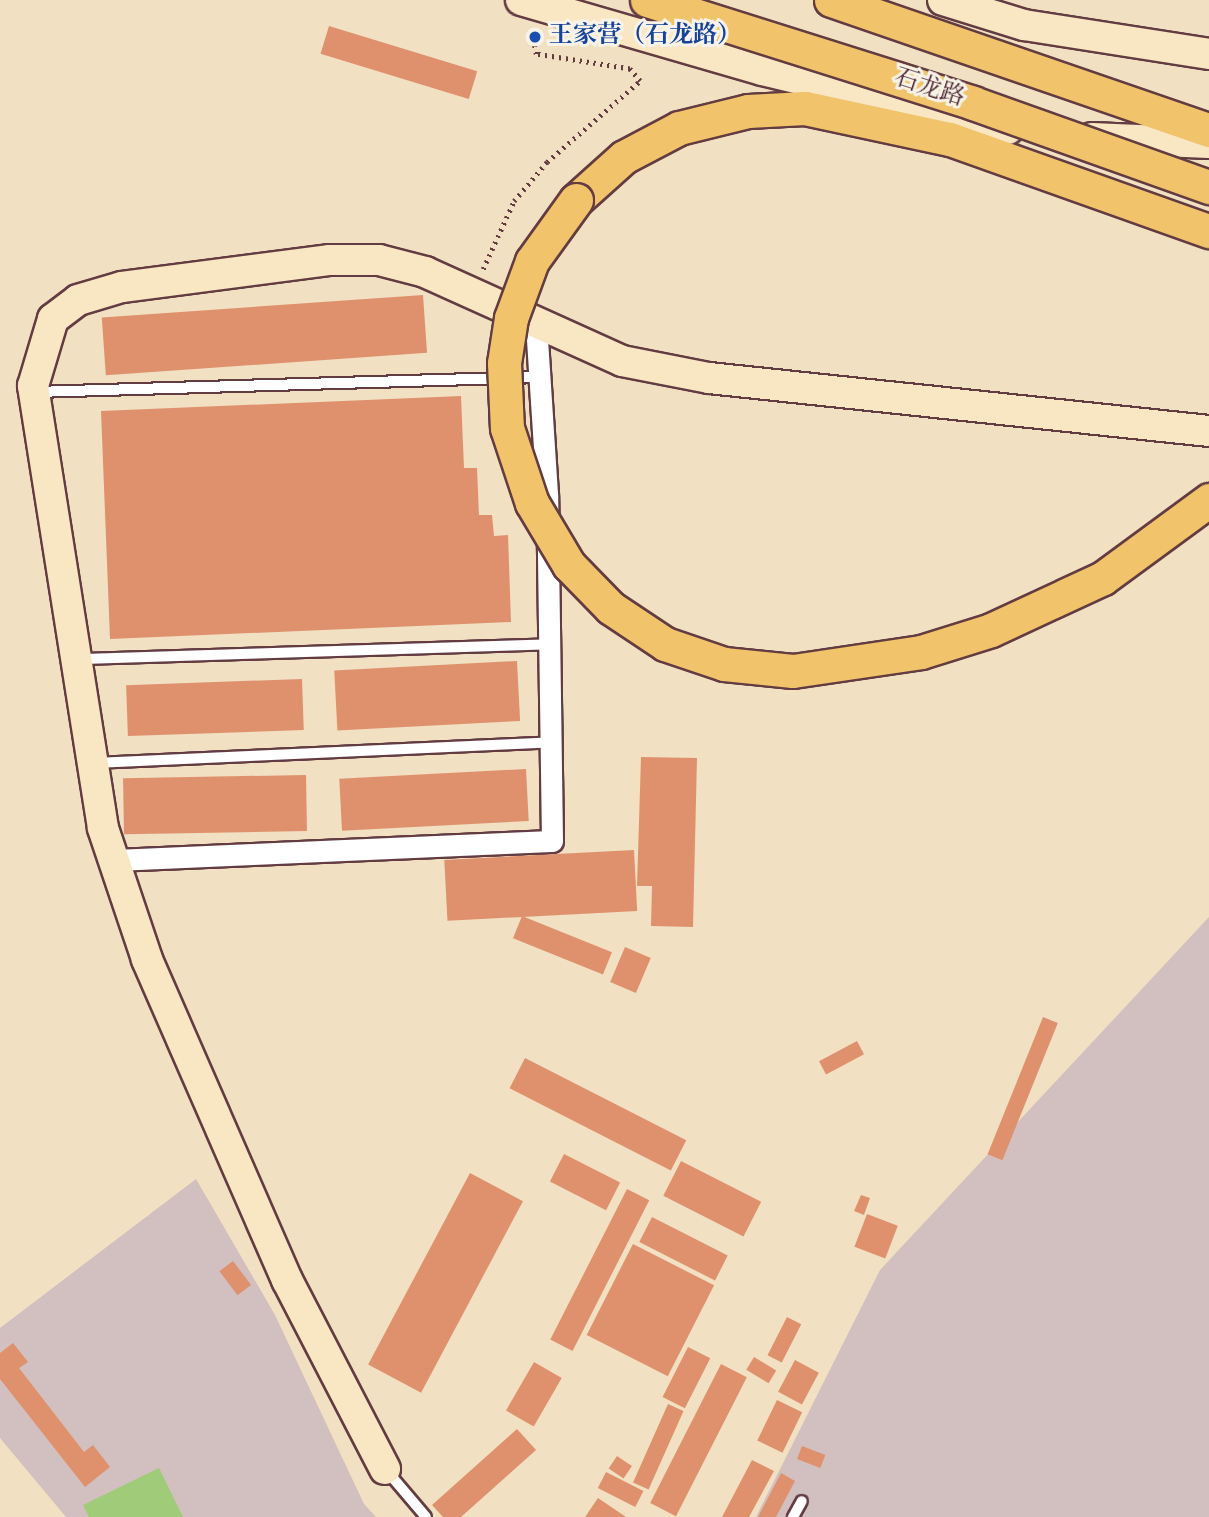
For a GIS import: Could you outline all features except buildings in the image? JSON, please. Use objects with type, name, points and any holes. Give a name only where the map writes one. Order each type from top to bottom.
[{"type":"main road","name":"石龙路","points":[[647,0],[973,103],[1209,187]]},
{"type":"main road","points":[[831,0],[1209,130]]},
{"type":"main road","points":[[1209,232],[874,118],[805,108],[748,111],[678,128],[624,157],[576,201],[533,261],[511,318],[504,363],[511,440],[532,503],[569,565],[611,608],[665,644],[724,664],[793,671],[858,665],[991,630],[1103,578],[1209,500]]},
{"type":"street","points":[[943,0],[1024,25],[1209,54]]},
{"type":"street","points":[[528,2],[762,70],[1016,131],[1209,143]]},
{"type":"street","points":[[385,1469],[287,1280],[147,959],[114,860],[92,764],[34,393],[40,349],[53,319],[78,300],[122,287],[330,260],[379,260],[425,272],[536,326],[622,361],[709,378],[1209,431]]},
{"type":"street","points":[[114,860],[552,841],[536,326]]},
{"type":"lane","points":[[34,393],[539,377]]},
{"type":"lane","points":[[75,659],[546,644]]},
{"type":"lane","points":[[92,764],[549,742]]},
{"type":"lane","points":[[385,1469],[426,1517]]},
{"type":"lane","points":[[793,1517],[802,1501]]},
{"type":"path","points":[[474,296],[514,201],[547,162],[640,81],[630,69],[531,51],[528,2]]},
{"type":"shaded area","points":[[1209,917],[1209,1517],[756,1517],[880,1270]]},
{"type":"shaded area","points":[[196,1179],[275,1315],[364,1504],[376,1517],[66,1517],[0,1438],[0,1328]]},
{"type":"green space","points":[[159,1468],[183,1517],[89,1517],[83,1505]]},
{"type":"place","name":"王家营（石龙路）","points":[[535,37]]}]
